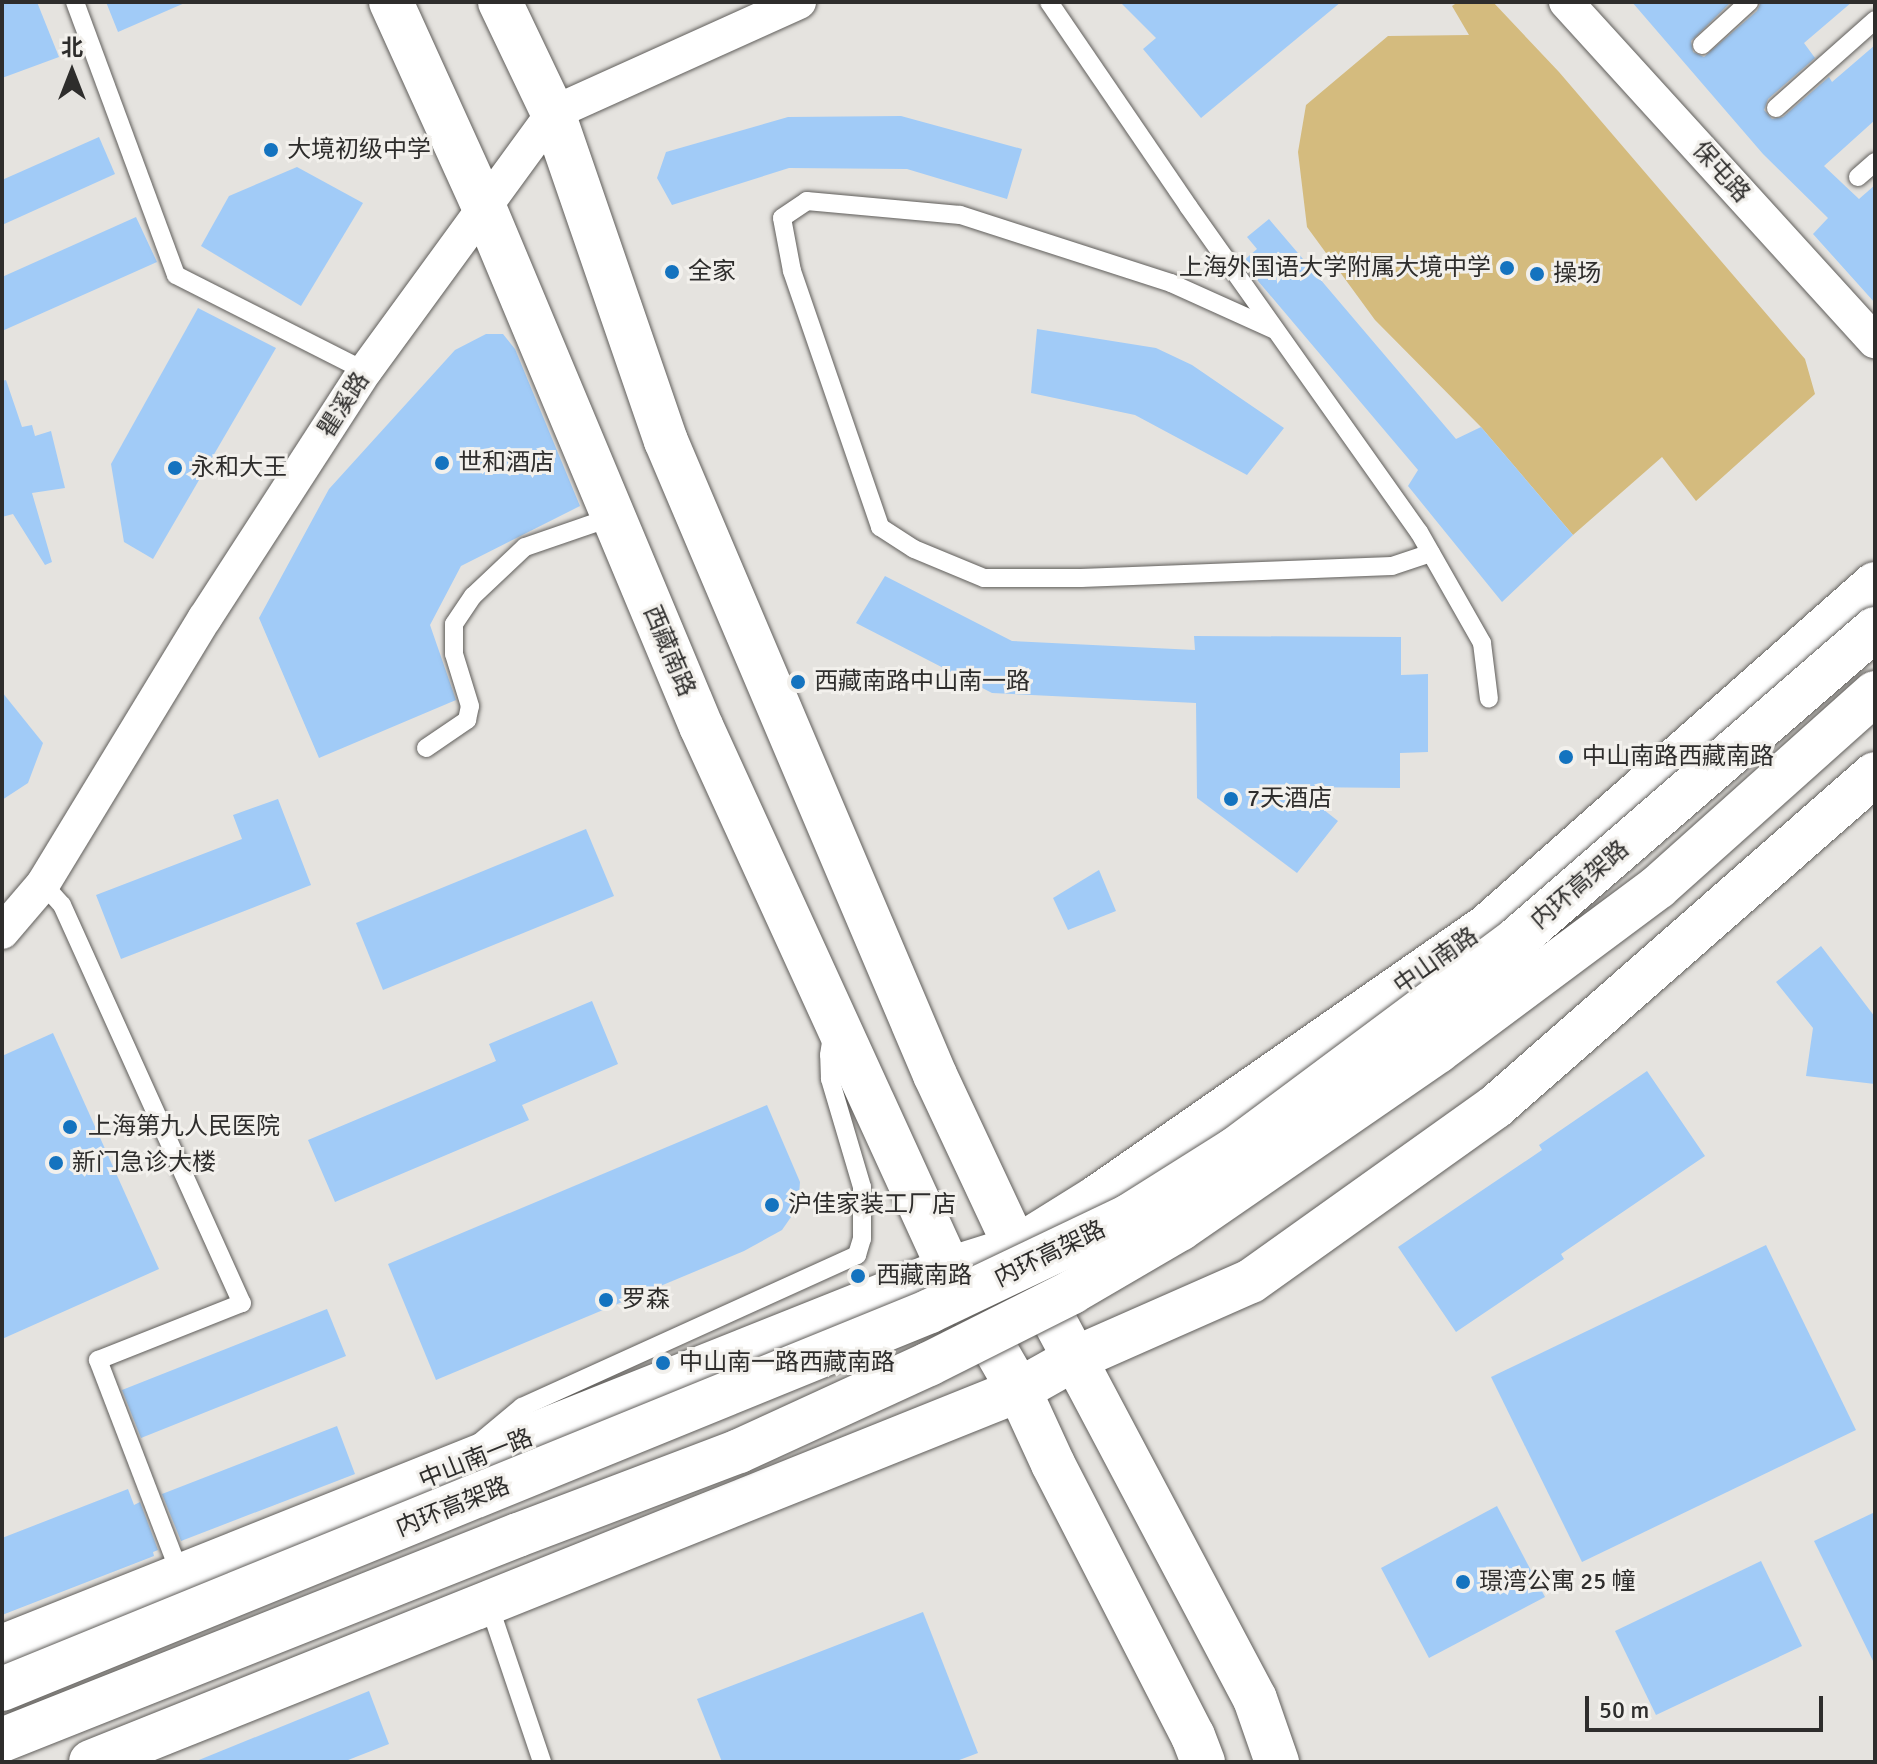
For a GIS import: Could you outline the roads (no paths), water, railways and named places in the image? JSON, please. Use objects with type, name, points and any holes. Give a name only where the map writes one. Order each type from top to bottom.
[{"type":"main road","name":"西藏南路","points":[[391,2],[484,207],[701,726],[949,1269],[1019,1390],[1193,1736],[1203,1762]]},
{"type":"main road","points":[[500,2],[553,113],[666,441],[935,1075],[1016,1248],[1255,1699],[1277,1762]]},
{"type":"main road","name":"中山南路","points":[[949,1269],[1016,1248],[1096,1198],[1485,928],[1875,584]]},
{"type":"main road","name":"内环高架路","points":[[2,1689],[915,1317],[1129,1216],[1234,1150],[1518,938],[1875,629]]},
{"type":"main road","name":"内环高架路","points":[[2,1740],[518,1535],[739,1451],[1072,1292],[1180,1229],[1438,1051],[1658,887],[1875,693]]},
{"type":"main road","points":[[91,1762],[1019,1390],[1074,1359],[1251,1281],[1495,1107],[1875,774]]},
{"type":"main road","name":"中山南一路","points":[[2,1647],[949,1269]]},
{"type":"street","name":"瞿溪路","points":[[2,932],[43,884],[205,618],[365,371],[553,113],[799,2]]},
{"type":"street","name":"保屯路","points":[[1566,2],[1875,342]]},
{"type":"lane","points":[[75,2],[176,275],[365,371]]},
{"type":"lane","points":[[1049,2],[1431,553],[1482,643],[1489,699]]},
{"type":"lane","points":[[1702,45],[1749,2]]},
{"type":"lane","points":[[1776,108],[1875,20]]},
{"type":"lane","points":[[1858,177],[1875,162]]},
{"type":"lane","points":[[1275,330],[1171,283],[960,215],[807,201],[782,218],[792,271],[880,527],[914,549],[984,578],[1081,578],[1392,566],[1431,553]]},
{"type":"lane","points":[[426,748],[467,720],[470,706],[454,654],[454,624],[473,596],[525,547],[612,517]]},
{"type":"lane","points":[[43,884],[62,905],[242,1303],[98,1360],[181,1576]]},
{"type":"lane","points":[[460,1465],[487,1434],[522,1407],[857,1255],[862,1239],[862,1187],[830,1079],[829,1055],[835,1021]]},
{"type":"lane","points":[[489,1605],[542,1762]]},
{"type":"place","name":"大境初级中学","points":[[271,150]]},
{"type":"place","name":"上海外国语大学附属大境中学","points":[[1507,268]]},
{"type":"place","name":"全家","points":[[672,272]]},
{"type":"place","name":"操场","points":[[1537,274]]},
{"type":"place","name":"世和酒店","points":[[442,463]]},
{"type":"place","name":"永和大王","points":[[175,468]]},
{"type":"place","name":"西藏南路中山南一路","points":[[798,682]]},
{"type":"place","name":"中山南路西藏南路","points":[[1566,757]]},
{"type":"place","name":"7天酒店","points":[[1231,799]]},
{"type":"place","name":"上海第九人民医院","points":[[70,1127]]},
{"type":"place","name":"新门急诊大楼","points":[[56,1163]]},
{"type":"place","name":"沪佳家装工厂店","points":[[772,1205]]},
{"type":"place","name":"西藏南路","points":[[858,1276]]},
{"type":"place","name":"罗森","points":[[606,1300]]},
{"type":"place","name":"中山南一路西藏南路","points":[[663,1363]]},
{"type":"place","name":"璟湾公寓 25 幢","points":[[1463,1582]]}]
